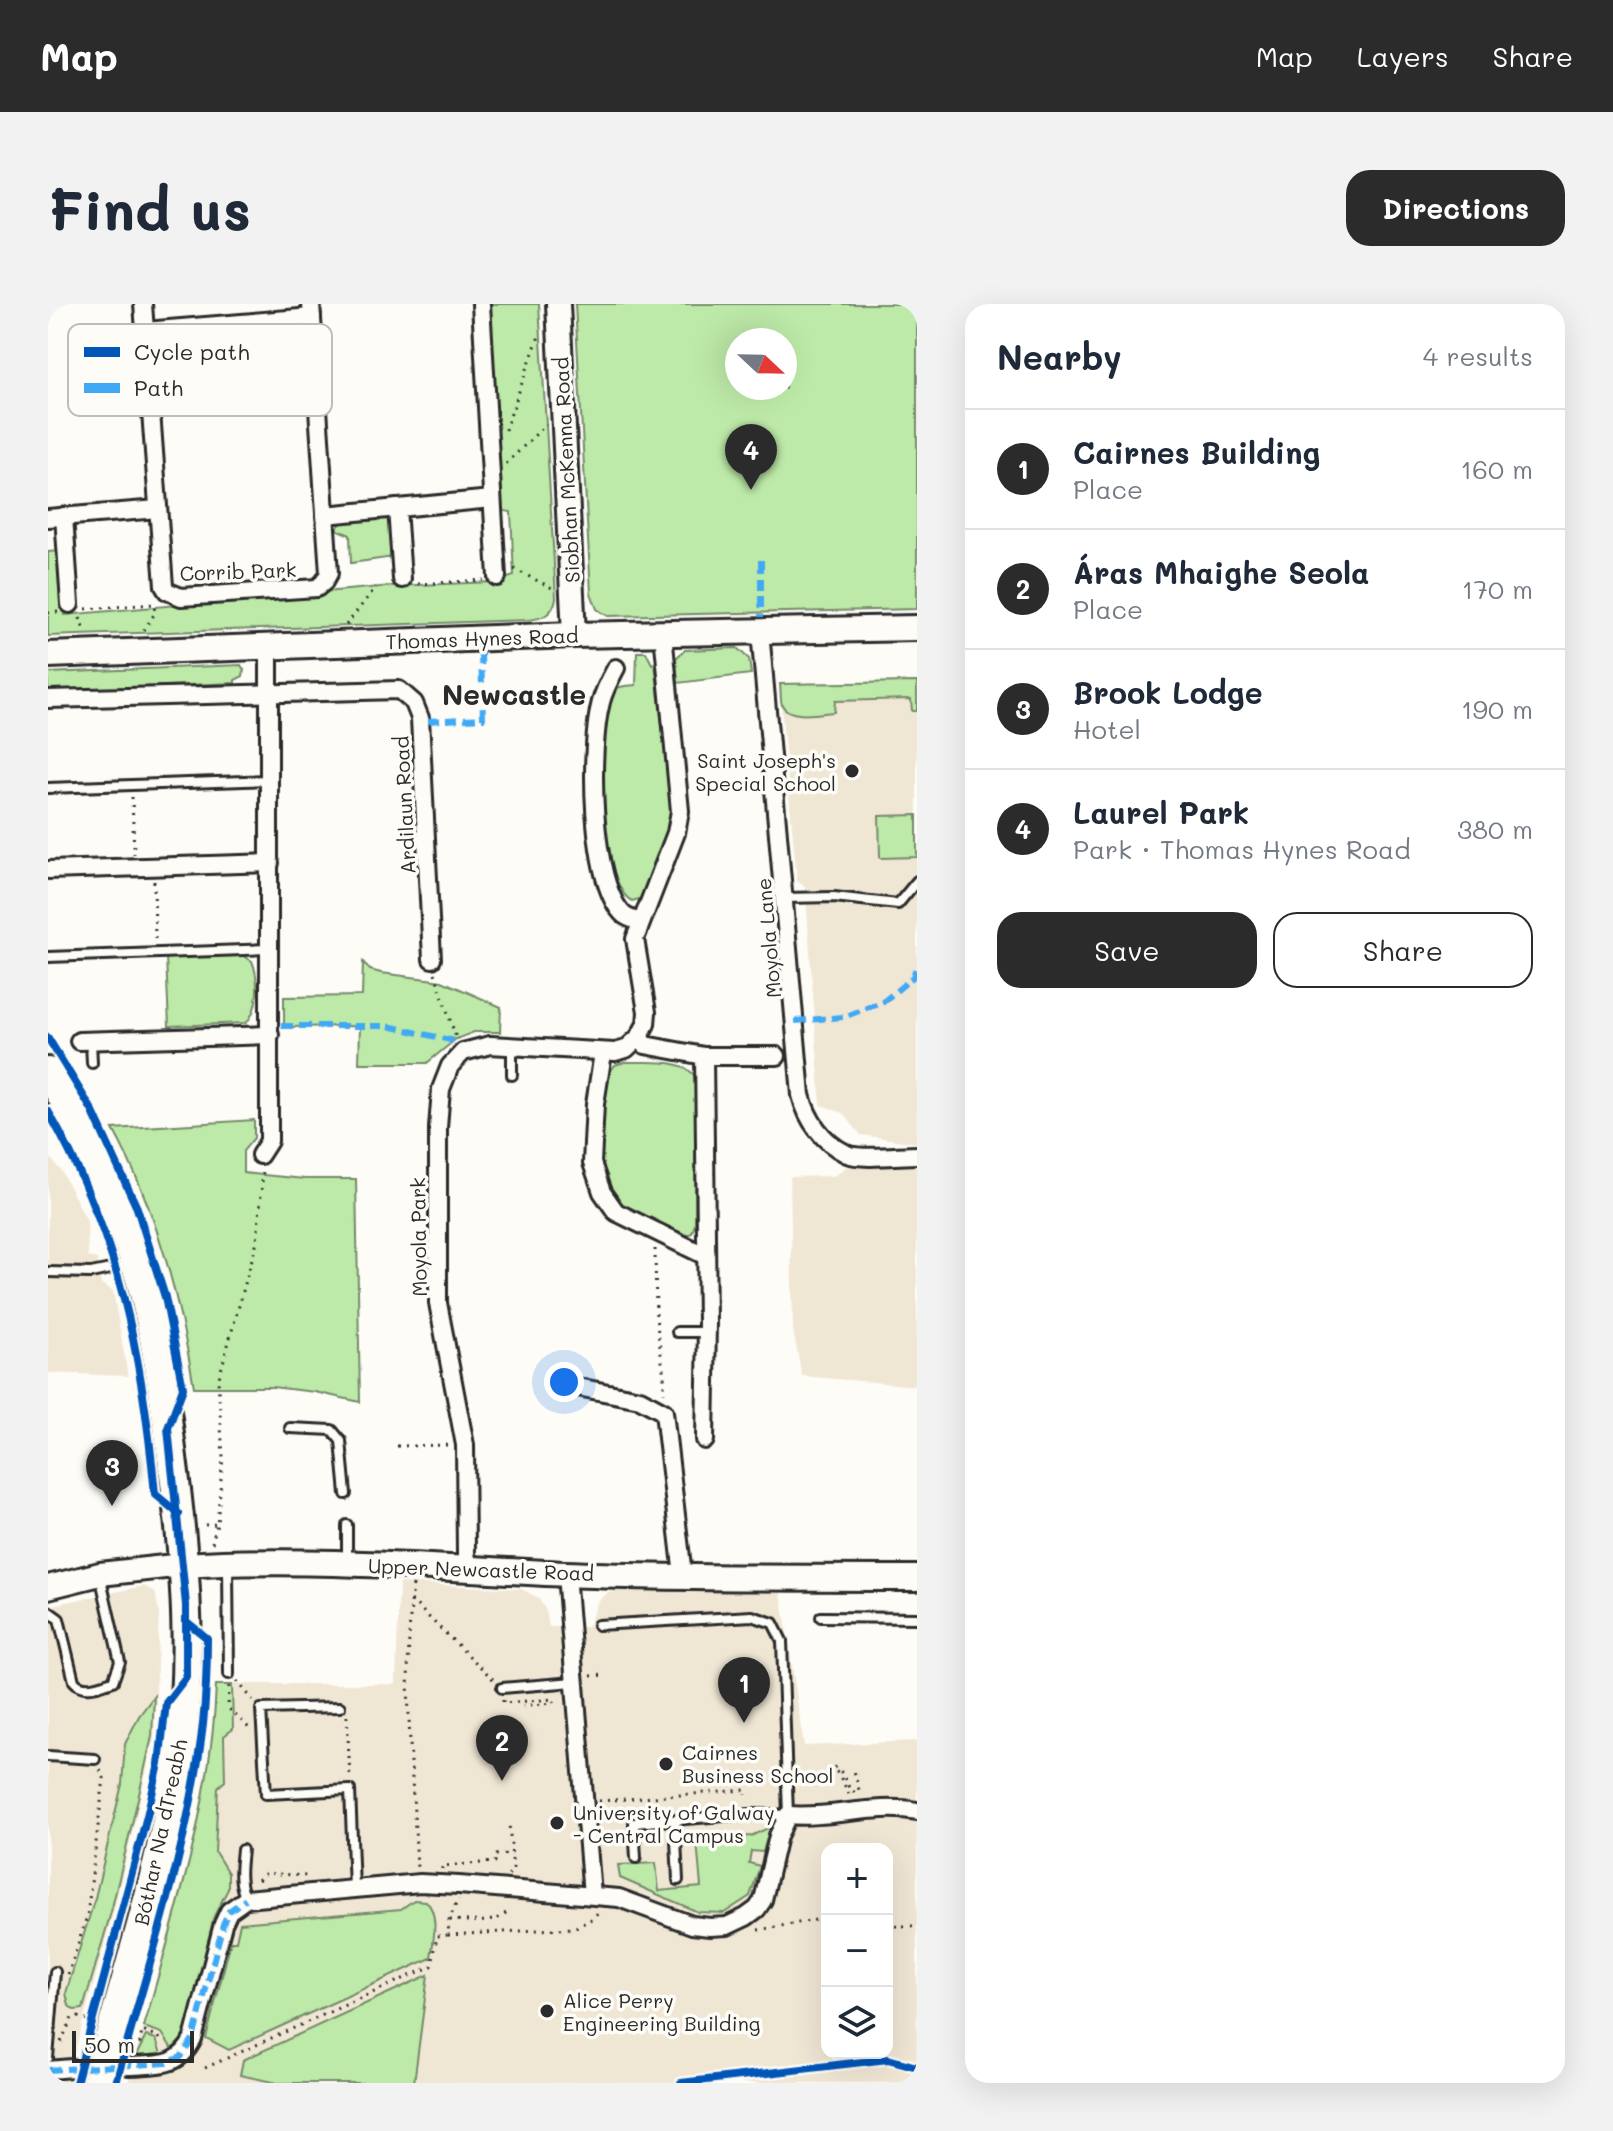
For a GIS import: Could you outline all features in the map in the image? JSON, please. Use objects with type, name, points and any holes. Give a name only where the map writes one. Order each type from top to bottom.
[{"type":"highway","name":"Bóthar Na dTreabh","points":[[48,1072],[94,1158],[116,1207],[135,1264],[159,1365],[183,1565],[187,1660],[183,1724],[174,1785],[97,2083]]},
{"type":"main road","name":"Thomas Hynes Road","points":[[48,655],[574,635],[917,628]]},
{"type":"main road","name":"Upper Newcastle Road","points":[[183,1565],[228,1562],[347,1564],[469,1567],[566,1574],[917,1578]]},
{"type":"street","name":"Corrib Park","points":[[143,304],[144,324]]},
{"type":"street","points":[[481,304],[494,572]]},
{"type":"street","name":"Siobhan McKenna Road","points":[[558,304],[574,635]]},
{"type":"street","name":"Corrib Park","points":[[203,324],[312,311]]},
{"type":"street","name":"Corrib Park","points":[[151,416],[164,586],[167,591],[181,597],[317,588],[322,585],[329,573],[319,416]]},
{"type":"street","points":[[325,515],[492,499]]},
{"type":"street","points":[[397,508],[406,582]]},
{"type":"street","points":[[67,608],[56,517],[158,509]]},
{"type":"street","name":"Moyola Lane","points":[[760,631],[801,1095],[806,1117],[824,1137],[848,1155],[917,1155]]},
{"type":"street","points":[[463,1052],[477,1046],[512,1046],[603,1053],[621,1051],[639,1037],[647,1019],[635,939],[676,833],[680,811],[663,633]]},
{"type":"street","points":[[260,1155],[269,1141],[269,645]]},
{"type":"street","points":[[616,668],[601,703],[595,737],[595,815],[612,894],[622,913],[641,922]]},
{"type":"street","name":"Ardilaun Road","points":[[48,699],[399,690],[414,703],[420,718],[432,959]]},
{"type":"street","points":[[48,870],[270,863]]},
{"type":"street","points":[[85,1041],[270,1035]]},
{"type":"street","points":[[639,1037],[645,1045],[704,1056],[777,1056]]},
{"type":"street","name":"Moyola Park","points":[[463,1052],[450,1066],[439,1102],[438,1289],[440,1316],[465,1445],[466,1554],[469,1567]]},
{"type":"street","points":[[603,1053],[595,1104],[592,1163],[602,1192],[616,1212],[706,1256]]},
{"type":"street","points":[[704,1056],[705,1440]]},
{"type":"street","points":[[572,1386],[640,1399],[664,1412],[683,1575]]},
{"type":"street","name":"Upper Newcastle Road","points":[[48,1587],[100,1574],[183,1565]]},
{"type":"street","points":[[566,1574],[580,1679],[592,1895]]},
{"type":"street","points":[[126,2062],[175,2060],[187,2050],[193,2039],[223,1924],[229,1911],[246,1899],[420,1883],[619,1898],[701,1927],[727,1926],[757,1909],[763,1900],[778,1836],[788,1815],[917,1811]]},
{"type":"street","points":[[48,2070],[72,2068]]},
{"type":"lane","points":[[48,788],[270,780]]},
{"type":"lane","points":[[785,898],[834,897],[898,904],[917,881]]},
{"type":"lane","points":[[48,957],[269,949]]},
{"type":"lane","points":[[85,1041],[92,1063]]},
{"type":"lane","points":[[512,1046],[512,1075]]},
{"type":"lane","points":[[48,1272],[91,1273],[135,1264]]},
{"type":"lane","points":[[677,1332],[707,1328]]},
{"type":"lane","points":[[290,1428],[338,1433],[346,1494]]},
{"type":"lane","points":[[347,1525],[347,1564]]},
{"type":"lane","points":[[228,1562],[229,1674]]},
{"type":"lane","points":[[48,1611],[59,1619],[77,1686],[86,1688],[113,1681],[120,1662],[100,1574]]},
{"type":"lane","points":[[598,1625],[752,1616],[773,1623],[782,1641],[788,1815],[750,1814],[634,1823],[636,1858]]},
{"type":"lane","points":[[821,1617],[917,1618]]},
{"type":"lane","points":[[502,1688],[580,1679]]},
{"type":"lane","points":[[340,1707],[261,1709],[266,1794],[350,1790],[354,1888]]},
{"type":"lane","points":[[48,1756],[95,1759]]},
{"type":"lane","points":[[675,1821],[678,1880]]},
{"type":"lane","points":[[242,1850],[240,1880],[246,1899]]},
{"type":"lane","points":[[48,2058],[55,1972]]},
{"type":"path","points":[[505,431],[544,325]]},
{"type":"path","points":[[491,478],[549,422]]},
{"type":"path","points":[[406,582],[494,572],[557,590]]},
{"type":"path","points":[[343,629],[376,587]]},
{"type":"path","points":[[86,638],[78,610],[154,604],[155,613],[141,635]]},
{"type":"path","points":[[48,613],[67,608]]},
{"type":"path","points":[[132,785],[134,857]]},
{"type":"path","points":[[154,875],[155,953]]},
{"type":"path","points":[[432,959],[455,1038],[463,1052]]},
{"type":"path","points":[[212,1543],[217,1524],[223,1457],[218,1381],[257,1241],[263,1169],[260,1155]]},
{"type":"path","points":[[655,1245],[656,1318],[664,1376],[664,1412]]},
{"type":"path","points":[[397,1446],[458,1445]]},
{"type":"path","points":[[205,1525],[217,1524]]},
{"type":"path","points":[[414,1581],[408,1638],[417,1869]]},
{"type":"path","points":[[411,1600],[502,1688]]},
{"type":"path","points":[[228,1708],[229,1674]]},
{"type":"path","points":[[229,1674],[261,1709]]},
{"type":"path","points":[[580,1679],[604,1675]]},
{"type":"path","points":[[503,1700],[503,1703],[554,1699],[554,1703],[523,1706]]},
{"type":"path","points":[[340,1707],[347,1708],[350,1790]]},
{"type":"path","points":[[66,1981],[89,1901],[104,1778],[95,1759]]},
{"type":"path","points":[[854,1771],[859,1790],[856,1793],[849,1787],[841,1770],[835,1767],[833,1770],[854,1798]]},
{"type":"path","points":[[597,1801],[746,1790],[746,1795]]},
{"type":"path","points":[[507,1876],[513,1869],[509,1824]]},
{"type":"path","points":[[442,1871],[442,1866],[495,1862],[495,1855],[512,1854]]},
{"type":"path","points":[[257,1883],[266,1873],[316,1877]]},
{"type":"path","points":[[448,1935],[449,1920],[458,1896]]},
{"type":"path","points":[[449,1920],[501,1919],[509,1909]]},
{"type":"path","points":[[205,2068],[432,1966],[437,1936],[574,1928],[603,1909]]},
{"type":"path","points":[[755,1930],[821,1919]]},
{"type":"path","points":[[893,1926],[917,1926]]},
{"type":"path","points":[[55,2041],[63,2042],[72,2018],[78,2017],[94,2017],[89,2037]]},
{"type":"path","points":[[126,2062],[131,2030]]},
{"type":"path","points":[[134,2046],[140,2043],[142,2031],[158,2036],[163,2044]]},
{"type":"path","points":[[175,2060],[180,2068],[205,2068],[217,2072]]},
{"type":"shaded area","points":[[917,681],[917,1143],[861,1135],[843,1113],[821,1105],[806,896],[805,887],[797,881],[779,683]]},
{"type":"shaded area","points":[[48,1155],[61,1171],[87,1221],[88,1257],[97,1259],[101,1284],[113,1291],[128,1376],[48,1373]]},
{"type":"shaded area","points":[[917,1166],[917,1386],[802,1376],[793,1330],[790,1177],[834,1176],[846,1167]]},
{"type":"shaded area","name":"University of Galway - Central Campus","points":[[399,1583],[522,1589],[539,1599],[546,1611],[549,1627],[588,1627],[598,1601],[608,1593],[623,1589],[781,1592],[804,1746],[917,1741],[917,2083],[128,2083],[192,1846],[211,1750],[215,1684],[396,1684]]},
{"type":"shaded area","points":[[144,1586],[155,1592],[159,1613],[154,1739],[114,1910],[66,2083],[48,2083],[48,1606]]},
{"type":"green space","points":[[487,304],[539,304],[556,598],[546,615],[526,620],[48,636],[48,552],[59,551],[65,615],[392,586],[495,582],[514,576],[511,512],[499,510]]},
{"type":"green space","points":[[575,304],[917,304],[917,609],[608,616],[597,609],[591,593]]},
{"type":"green space","points":[[391,517],[394,557],[351,563],[350,535],[336,529],[343,521]]},
{"type":"green space","points":[[737,648],[749,659],[751,674],[678,683],[676,658],[685,650]]},
{"type":"green space","points":[[637,652],[646,652],[652,664],[655,663],[672,815],[644,893],[632,901],[621,889],[612,866],[602,801],[601,767],[606,709],[615,690],[636,685]]},
{"type":"green space","points":[[241,665],[243,676],[235,683],[48,691],[48,673]]},
{"type":"green space","points":[[917,682],[917,711],[912,711],[911,699],[835,701],[834,712],[798,714],[786,710],[781,700],[780,684]]},
{"type":"green space","points":[[917,815],[917,857],[880,858],[879,816]]},
{"type":"green space","points":[[242,955],[252,961],[257,984],[254,1010],[246,1023],[169,1026],[166,957]]},
{"type":"green space","points":[[363,962],[370,970],[381,973],[442,981],[501,1007],[500,1032],[474,1032],[456,1039],[427,1063],[359,1063],[360,1026],[284,1027],[284,997],[362,996]]},
{"type":"green space","points":[[625,1062],[674,1064],[690,1071],[696,1078],[695,1224],[692,1233],[682,1237],[625,1206],[606,1183],[601,1146],[604,1090],[611,1070]]},
{"type":"green space","points":[[254,1120],[254,1138],[243,1151],[243,1173],[305,1179],[356,1179],[360,1402],[272,1387],[194,1387],[173,1287],[154,1222],[113,1129]]},
{"type":"green space","points":[[216,1685],[232,1685],[233,1729],[224,1736],[225,1781],[218,1787],[215,1852],[228,1873],[228,1889],[214,1916],[187,2026],[181,2040],[172,2049],[162,2033],[144,2027],[200,1815]]},
{"type":"green space","points":[[154,1696],[152,1736],[111,1912],[83,2009],[74,2010],[69,2006],[66,1993],[95,1898],[122,1784],[125,1744],[139,1716]]},
{"type":"green space","points":[[770,1827],[763,1852],[751,1851],[749,1863],[760,1866],[750,1896],[724,1913],[698,1912],[620,1878],[618,1865],[656,1863],[659,1891],[701,1887],[697,1841],[751,1836]]},
{"type":"green space","points":[[414,1900],[426,1901],[433,1913],[431,1958],[229,2050],[206,2038],[231,1941],[236,1941],[240,1923],[401,1909]]},
{"type":"green space","points":[[428,1975],[414,2083],[277,2083],[240,2075],[243,2060]]},
{"type":"green space","points":[[146,2036],[156,2039],[161,2054],[135,2058]]},
{"type":"marked path","points":[[761,560],[761,617]]},
{"type":"marked path","points":[[428,721],[483,718],[481,654]]},
{"type":"marked path","points":[[795,1021],[844,1017],[884,1001],[913,977],[917,964]]},
{"type":"marked path","points":[[281,1026],[388,1026],[459,1042]]},
{"type":"marked path","points":[[48,2070],[167,2063],[181,2057],[193,2039],[223,1924],[229,1911],[246,1899]]},
{"type":"cycle path","points":[[48,1038],[92,1110],[137,1208],[165,1297],[183,1388],[168,1428],[186,1605],[186,1677],[166,1703],[159,1764],[147,1816],[76,2083]]},
{"type":"cycle path","points":[[48,1111],[93,1204],[123,1296],[143,1392],[155,1494],[179,1514]]},
{"type":"cycle path","points":[[116,2083],[178,1860],[197,1770],[205,1703],[207,1638],[187,1622]]},
{"type":"cycle path","points":[[681,2083],[888,2059],[917,2067]]},
{"type":"place","name":"Laurel Park","points":[[751,490]]},
{"type":"place","name":"Saint Joseph's Special School","points":[[852,771]]},
{"type":"place","name":"Brook Lodge","points":[[112,1506]]},
{"type":"place","name":"Cairnes Building","points":[[744,1723]]},
{"type":"place","name":"Cairnes Business School","points":[[666,1764]]},
{"type":"place","name":"Áras Mhaighe Seola","points":[[502,1781]]},
{"type":"place","name":"University of Galway - Central Campus","points":[[557,1823]]},
{"type":"place","name":"Alice Perry Engineering Building","points":[[547,2011]]},
{"type":"district","name":"Newcastle","points":[[514,694]]}]
